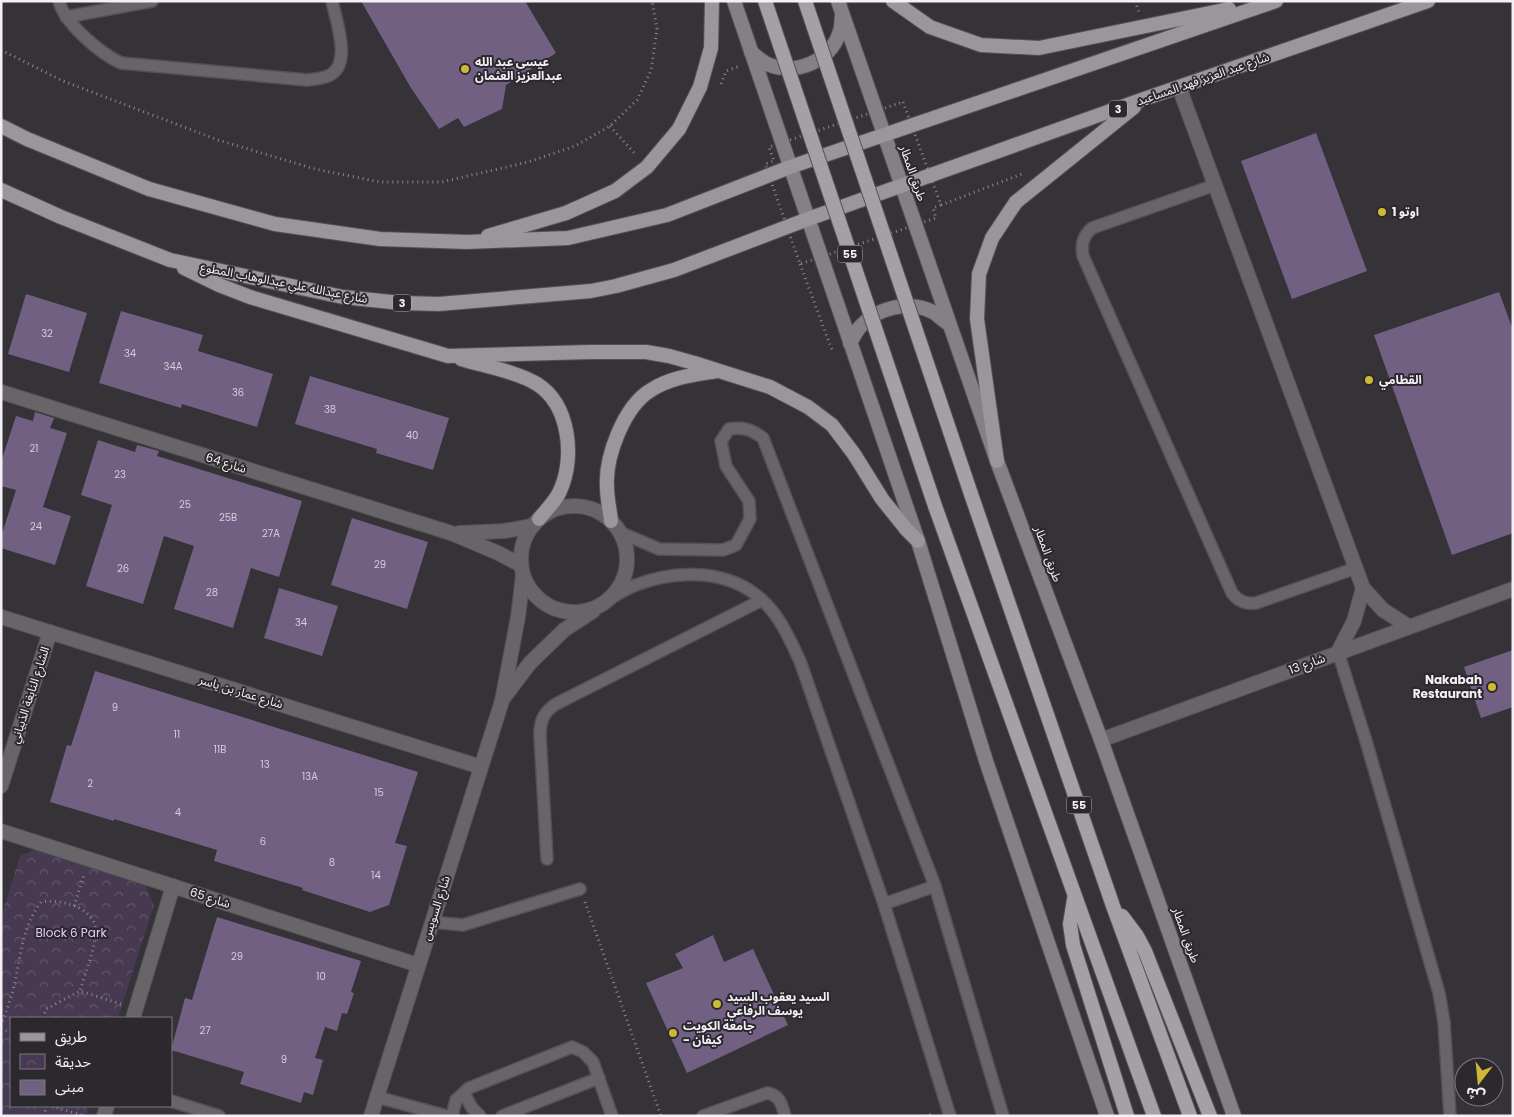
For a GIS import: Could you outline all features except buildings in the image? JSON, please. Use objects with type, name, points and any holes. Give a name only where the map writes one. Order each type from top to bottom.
[{"type":"highway","name":"55","points":[[765,1],[935,506],[1154,1116]]},
{"type":"highway","name":"55","points":[[805,1],[1113,906],[1190,1116]]},
{"type":"highway","points":[[1074,895],[1070,924],[1073,945],[1127,1116]]},
{"type":"highway","points":[[1113,906],[1137,936],[1145,950],[1210,1116]]},
{"type":"main road","points":[[466,242],[566,213],[615,191],[647,167],[679,129],[700,87],[710,48],[712,1]]},
{"type":"main road","points":[[734,1],[918,541],[986,761],[1106,1116]]},
{"type":"main road","points":[[892,1],[930,27],[981,45],[1039,48],[1268,1]]},
{"type":"main road","points":[[1,126],[27,139],[149,189],[275,224],[380,239],[466,242],[568,238],[667,215],[790,167],[1276,1]]},
{"type":"main road","name":"شارع عبد العزيز فهد المساعيد","points":[[808,219],[1141,100],[1428,1]]},
{"type":"main road","points":[[751,52],[765,63],[783,69],[802,68],[818,60],[832,48],[840,31],[840,7]]},
{"type":"main road","name":"طريق المطار","points":[[840,7],[997,462],[1101,740],[1234,1116]]},
{"type":"main road","points":[[997,462],[977,319],[980,274],[992,238],[1016,202],[1141,100]]},
{"type":"main road","name":"شارع عبدالله علي عبدالوهاب المطوع","points":[[1,190],[61,217],[170,260],[344,296],[401,303],[462,303],[559,295],[616,286],[674,270],[808,219]]},
{"type":"main road","points":[[170,260],[193,273],[250,297],[521,376],[537,384],[546,391],[557,407],[566,430],[566,467],[559,492],[535,523]]},
{"type":"main road","points":[[850,344],[860,327],[876,314],[894,307],[914,306],[933,312],[949,324]]},
{"type":"main road","points":[[448,356],[646,352],[669,356],[720,370],[770,387],[808,406],[832,425],[854,454],[882,499],[898,520],[918,541]]},
{"type":"main road","points":[[615,527],[607,486],[612,452],[626,418],[637,402],[650,390],[682,377],[720,370]]},
{"type":"street","points":[[1179,87],[1363,588],[1383,610],[1408,626]]},
{"type":"street","name":"شارع 64","points":[[1,392],[451,533],[490,550],[522,570]]},
{"type":"street","points":[[576,506],[595,511],[615,527],[626,553],[625,574],[619,588],[606,601],[585,611],[574,612],[556,609],[538,599],[526,584],[522,570],[522,545],[535,523],[556,509],[576,506]]},
{"type":"street","name":"شارع 64","points":[[451,533],[487,533],[535,523]]},
{"type":"street","name":"شارع السويس","points":[[371,1116],[502,701],[518,617],[522,570]]},
{"type":"street","points":[[1338,652],[1354,621],[1363,588]]},
{"type":"street","name":"شارع 13","points":[[1101,740],[1513,588]]},
{"type":"street","name":"شارع السويس","points":[[502,701],[530,663],[564,630],[606,601]]},
{"type":"street","name":"شارع عمار بن ياسر","points":[[1,617],[481,767]]},
{"type":"street","name":"الشارع النابغة الذبياني","points":[[1,786],[50,632]]},
{"type":"street","name":"شارع 65","points":[[1,831],[418,965]]},
{"type":"street","points":[[134,1014],[173,886]]},
{"type":"lane","points":[[59,1],[72,26],[112,59],[121,63],[307,80],[332,75],[341,64],[342,49],[332,1]]},
{"type":"lane","points":[[66,17],[152,1]]},
{"type":"lane","points":[[1215,185],[1092,228],[1086,233],[1083,240],[1083,256],[1236,598],[1249,604],[1256,603],[1356,568]]},
{"type":"lane","points":[[615,527],[658,549],[723,550],[736,545],[750,519],[749,501],[726,466],[721,441],[728,428],[740,427],[753,430],[763,438],[935,886],[1003,1116]]},
{"type":"lane","points":[[606,601],[636,585],[665,576],[704,574],[735,582],[762,600],[783,626],[800,661],[884,904],[950,1116]]},
{"type":"lane","points":[[547,860],[540,735],[542,716],[556,704],[762,600]]},
{"type":"lane","points":[[1338,652],[1369,750],[1439,993],[1444,1022],[1450,1116]]},
{"type":"lane","points":[[884,904],[935,886]]},
{"type":"lane","points":[[432,922],[463,925],[580,889]]},
{"type":"lane","points":[[452,1116],[456,1100],[469,1088],[572,1047],[583,1052],[593,1062],[612,1116]]},
{"type":"lane","points":[[502,1116],[599,1078]]},
{"type":"lane","points":[[464,1093],[472,1108],[480,1116]]},
{"type":"lane","points":[[703,1116],[767,1093],[773,1094],[778,1098],[785,1116]]},
{"type":"lane","points":[[377,1097],[447,1116]]},
{"type":"lane","points":[[172,1101],[218,1116]]},
{"type":"path","points":[[1,50],[63,81],[218,140],[316,169],[380,182],[442,182],[528,162],[575,146],[610,126],[637,100],[652,71],[657,29],[652,1]]},
{"type":"path","points":[[720,85],[726,71],[742,65],[745,74]]},
{"type":"path","points":[[610,126],[647,167]]},
{"type":"path","points":[[766,138],[769,147]]},
{"type":"path","points":[[941,205],[1031,170],[1041,182]]},
{"type":"path","points":[[800,264],[834,355]]},
{"type":"path","points":[[74,906],[88,859]]},
{"type":"path","points":[[580,889],[662,1116]]},
{"type":"path","points":[[1,1028],[13,990],[24,936],[33,912],[41,902],[52,900],[83,909],[92,918],[96,929],[80,991],[46,1009],[43,1017]]},
{"type":"path","points":[[80,991],[134,1014]]},
{"type":"path","points":[[55,1107],[84,1116]]},
{"type":"green space","name":"Block 6 Park","points":[[41,847],[144,882],[154,905],[118,1017],[10,1017],[10,1107],[89,1107],[86,1116],[1,1116],[1,917],[20,856]]},
{"type":"place","name":"عيسى عبد الله عبدالعزيز العثمان","points":[[465,69]]},
{"type":"place","name":"اوتو 1","points":[[1382,212]]},
{"type":"place","name":"القطامي","points":[[1369,380]]},
{"type":"place","name":"Nakabah Restaurant","points":[[1492,687]]},
{"type":"place","name":"السيد يعقوب السيد يوسف الرفاعي","points":[[717,1004]]},
{"type":"place","name":"جامعة الكويت - كيفان","points":[[673,1033]]}]
